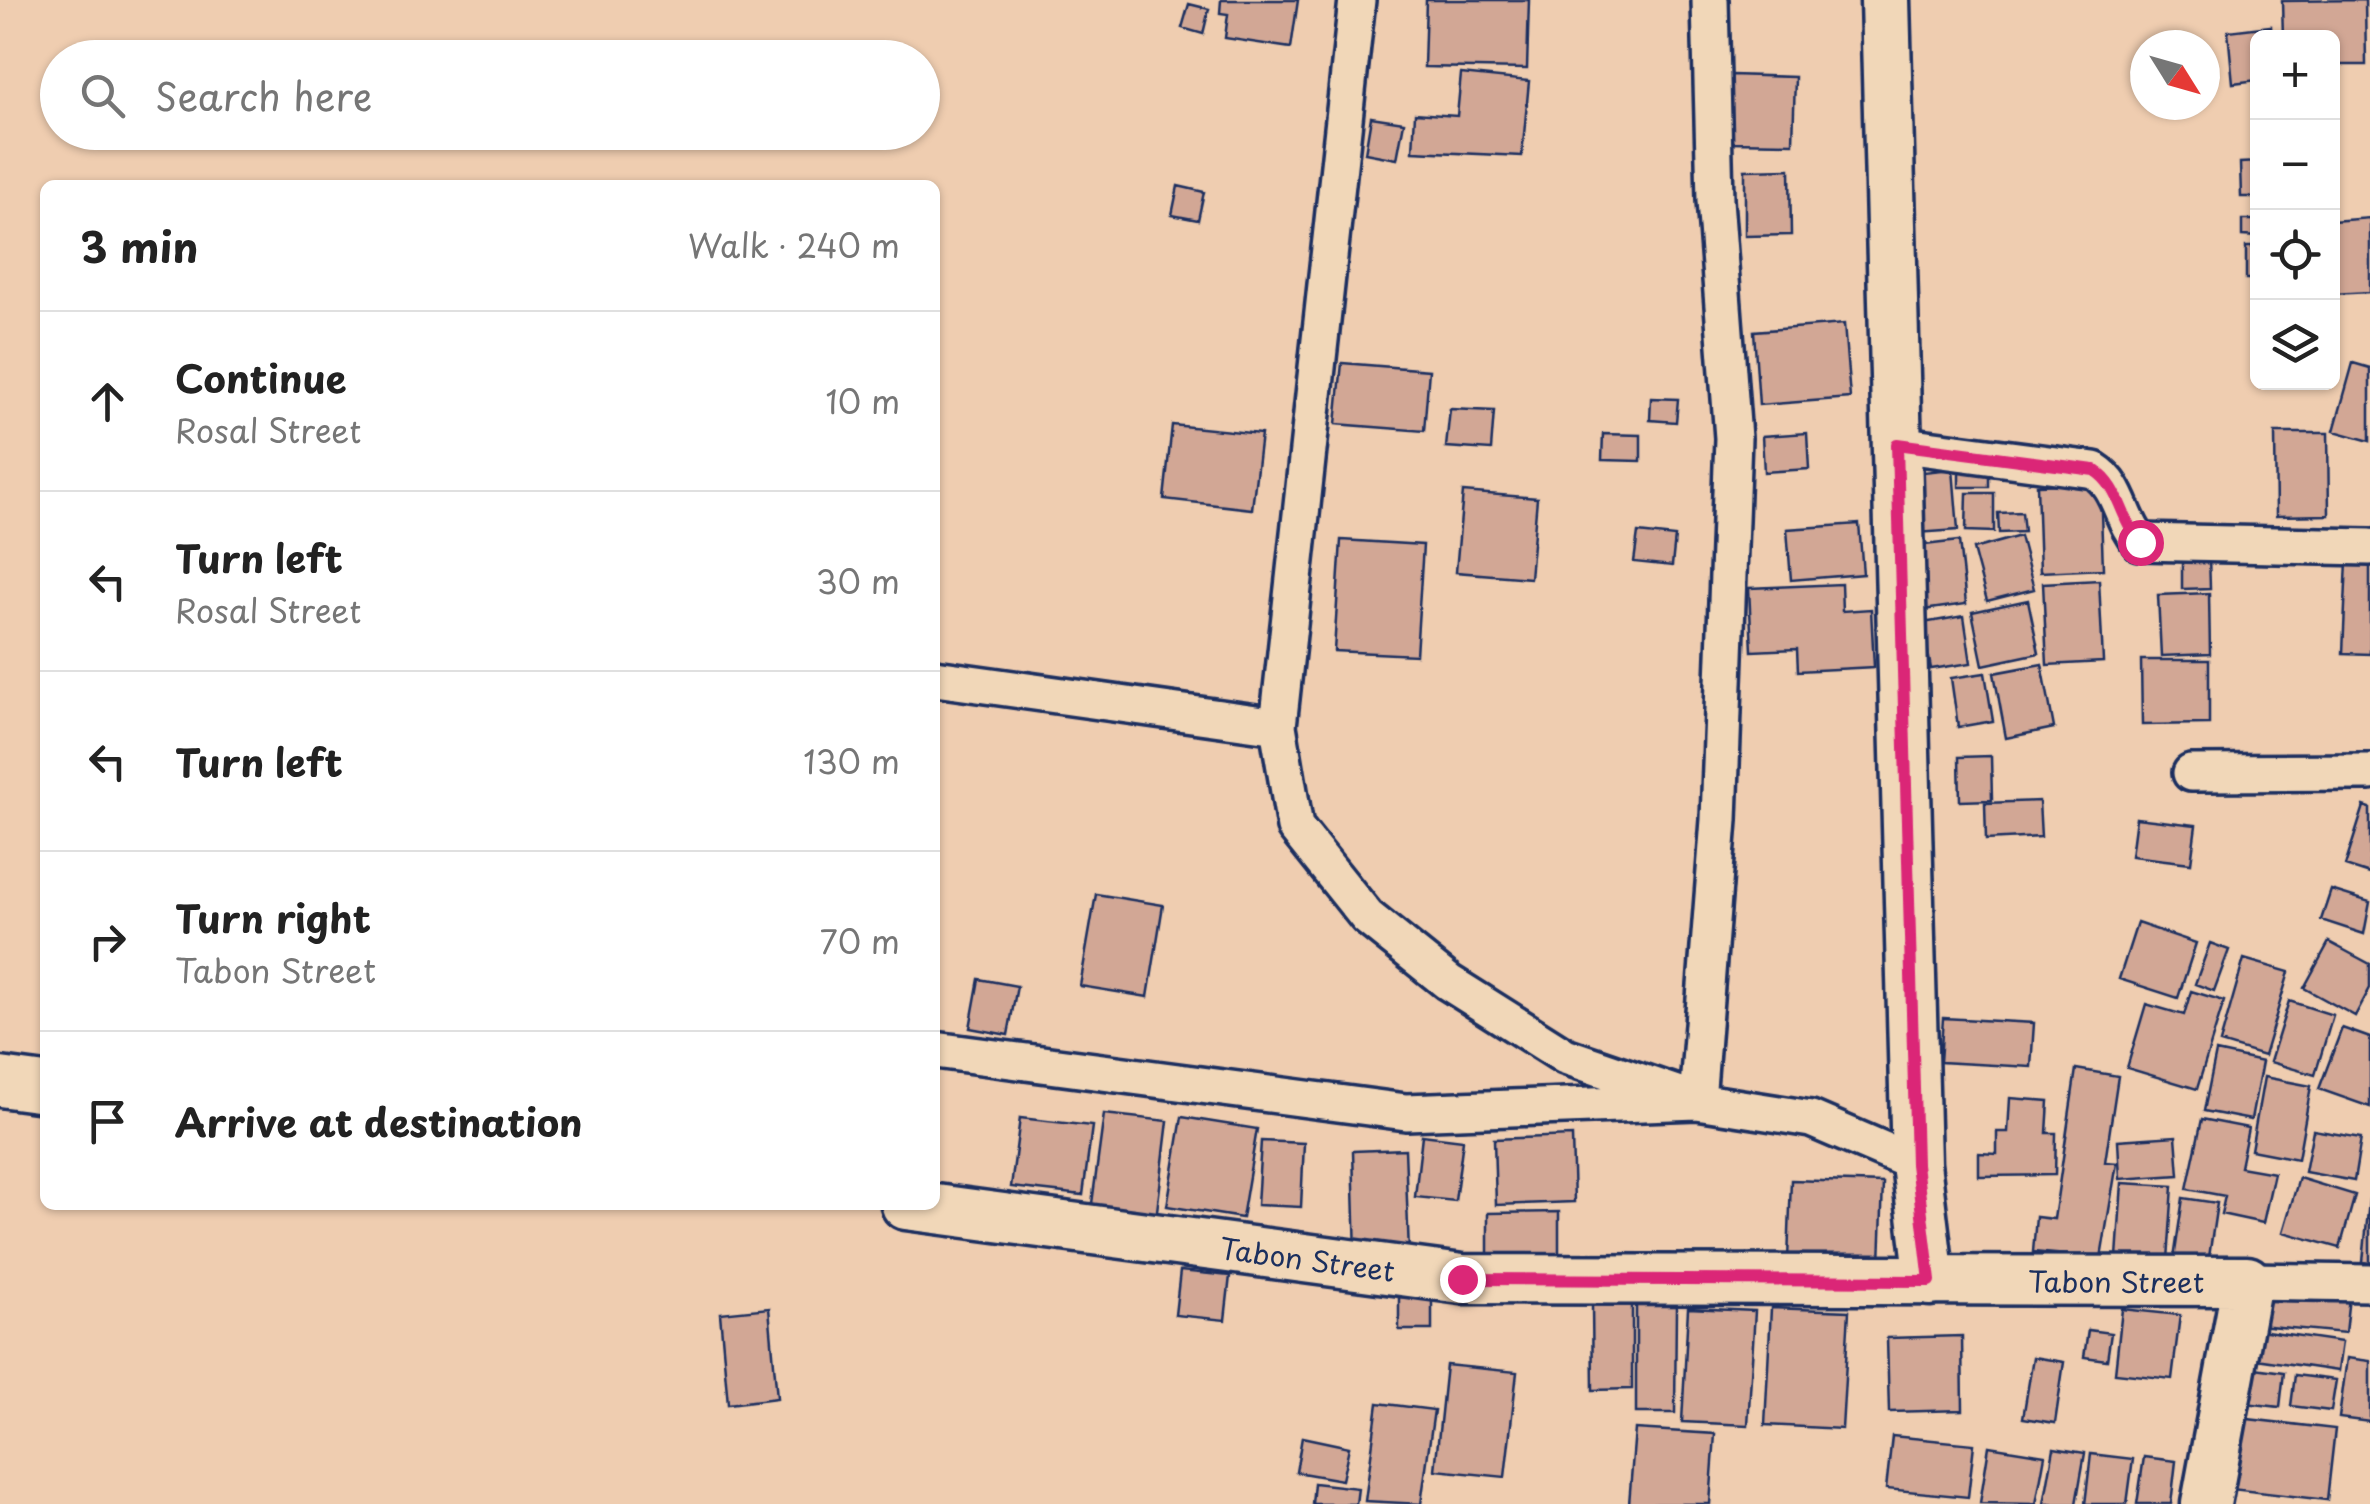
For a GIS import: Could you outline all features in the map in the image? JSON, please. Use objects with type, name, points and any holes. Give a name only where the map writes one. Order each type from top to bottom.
[{"type":"street","points":[[1357,0],[1278,726],[1295,827],[1366,917],[1448,982],[1564,1056],[1696,1100],[1810,1119],[1916,1164]]},
{"type":"street","points":[[1696,1100],[1718,820],[1733,438],[1714,200],[1710,0]]},
{"type":"street","points":[[1884,0],[1916,1164],[1930,1281]]},
{"type":"street","points":[[1897,444],[2094,470],[2110,480],[2129,529],[2140,542],[2370,547]]},
{"type":"street","points":[[940,679],[1278,726]]},
{"type":"street","points":[[2190,773],[2370,772]]},
{"type":"street","points":[[940,1051],[1406,1112],[1696,1100]]},
{"type":"street","points":[[0,1082],[40,1087]]},
{"type":"street","name":"Tabon Street","points":[[940,1210],[1462,1279],[2370,1283]]},
{"type":"street","points":[[2206,1504],[2247,1281]]},
{"type":"building","points":[[1221,0],[1298,0],[1291,48],[1225,38],[1228,14],[1220,13]]},
{"type":"building","points":[[1426,0],[1529,0],[1527,69],[1424,67]]},
{"type":"building","points":[[2365,0],[2366,65],[2340,65],[2340,30],[2283,30],[2282,1]]},
{"type":"building","points":[[1189,4],[1209,9],[1203,34],[1182,28]]},
{"type":"building","points":[[2271,26],[2271,30],[2250,30],[2250,81],[2233,83],[2228,31]]},
{"type":"building","points":[[1461,74],[1529,81],[1522,156],[1413,151],[1415,113],[1457,116]]},
{"type":"building","points":[[1731,75],[1795,77],[1793,143],[1729,142]]},
{"type":"building","points":[[1371,117],[1404,122],[1397,159],[1365,153]]},
{"type":"building","points":[[2250,162],[2250,197],[2241,197],[2240,163]]},
{"type":"building","points":[[1790,169],[1791,235],[1745,236],[1745,170]]},
{"type":"building","points":[[1178,186],[1204,192],[1198,220],[1172,215]]},
{"type":"building","points":[[2370,218],[2370,292],[2340,294],[2340,220]]},
{"type":"building","points":[[2242,220],[2250,220],[2250,236],[2242,236]]},
{"type":"building","points":[[2246,247],[2250,247],[2250,279],[2246,279]]},
{"type":"building","points":[[1844,324],[1850,398],[1759,405],[1754,331]]},
{"type":"building","points":[[1342,363],[1429,370],[1424,431],[1336,424]]},
{"type":"building","points":[[2353,363],[2370,368],[2370,441],[2334,431]]},
{"type":"building","points":[[1651,398],[1678,399],[1676,422],[1650,420]]},
{"type":"building","points":[[1450,409],[1494,411],[1491,450],[1446,447]]},
{"type":"building","points":[[1172,425],[1261,434],[1252,509],[1164,499]]},
{"type":"building","points":[[1807,433],[1809,469],[1764,472],[1762,436]]},
{"type":"building","points":[[2275,433],[2328,433],[2329,515],[2276,516]]},
{"type":"building","points":[[1603,434],[1641,435],[1641,461],[1602,460]]},
{"type":"building","points":[[1959,467],[1989,468],[1989,487],[1959,487]]},
{"type":"building","points":[[1953,469],[1958,530],[1917,533],[1912,473]]},
{"type":"building","points":[[2100,483],[2103,569],[2040,572],[2037,485]]},
{"type":"building","points":[[1463,492],[1537,498],[1530,578],[1456,572]]},
{"type":"building","points":[[1967,493],[1994,493],[1994,532],[1966,531]]},
{"type":"building","points":[[2022,512],[2024,532],[1999,533],[1998,513]]},
{"type":"building","points":[[1859,524],[1863,574],[1791,580],[1787,529]]},
{"type":"building","points":[[1638,533],[1675,537],[1672,566],[1634,562]]},
{"type":"building","points":[[2020,536],[2034,589],[1987,601],[1973,549]]},
{"type":"building","points":[[1341,540],[1423,545],[1416,655],[1334,651]]},
{"type":"building","points":[[1959,541],[1966,604],[1923,610],[1916,546]]},
{"type":"building","points":[[2209,556],[2210,588],[2182,589],[2182,557]]},
{"type":"building","points":[[2347,560],[2370,561],[2370,654],[2343,653]]},
{"type":"building","points":[[2099,580],[2103,662],[2047,665],[2043,583]]},
{"type":"building","points":[[1841,584],[1842,611],[1871,609],[1874,667],[1798,671],[1797,649],[1752,651],[1749,588]]},
{"type":"building","points":[[2209,593],[2210,654],[2161,656],[2158,595]]},
{"type":"building","points":[[2028,600],[2039,653],[1983,665],[1972,612]]},
{"type":"building","points":[[1964,616],[1971,663],[1931,669],[1923,623]]},
{"type":"building","points":[[2141,660],[2209,660],[2209,724],[2142,725]]},
{"type":"building","points":[[2042,664],[2054,728],[2006,738],[1994,673]]},
{"type":"building","points":[[1985,673],[1993,721],[1958,727],[1951,678]]},
{"type":"building","points":[[1991,756],[1992,800],[1960,801],[1959,757]]},
{"type":"building","points":[[2039,801],[2041,837],[1986,840],[1985,803]]},
{"type":"building","points":[[2364,806],[2370,808],[2370,874],[2345,866]]},
{"type":"building","points":[[2136,818],[2196,825],[2191,863],[2131,856]]},
{"type":"building","points":[[2331,890],[2370,902],[2364,934],[2321,920]]},
{"type":"building","points":[[1096,894],[1163,905],[1148,997],[1080,986]]},
{"type":"building","points":[[2137,923],[2196,943],[2178,998],[2119,979]]},
{"type":"building","points":[[2329,942],[2370,964],[2370,988],[2355,1016],[2304,988]]},
{"type":"building","points":[[2210,943],[2229,950],[2214,991],[2195,984]]},
{"type":"building","points":[[2244,959],[2289,972],[2264,1056],[2220,1043]]},
{"type":"building","points":[[979,979],[1017,986],[1008,1035],[970,1028]]},
{"type":"building","points":[[2191,991],[2224,1001],[2197,1089],[2127,1068],[2146,1004],[2184,1015]]},
{"type":"building","points":[[2289,1001],[2333,1015],[2315,1075],[2270,1062]]},
{"type":"building","points":[[1943,1018],[2034,1023],[2031,1067],[1940,1062]]},
{"type":"building","points":[[2342,1028],[2370,1038],[2370,1107],[2319,1089]]},
{"type":"building","points":[[2216,1052],[2262,1062],[2251,1120],[2204,1111]]},
{"type":"building","points":[[2076,1069],[2118,1076],[2105,1162],[2117,1163],[2101,1258],[2033,1252],[2036,1217],[2054,1219]]},
{"type":"building","points":[[2264,1077],[2311,1086],[2298,1159],[2251,1150]]},
{"type":"building","points":[[2010,1098],[2049,1101],[2047,1133],[2056,1133],[2055,1175],[1979,1176],[1979,1153],[1997,1154],[1997,1132],[2008,1132]]},
{"type":"building","points":[[1104,1114],[1168,1121],[1156,1219],[1091,1211]]},
{"type":"building","points":[[1182,1117],[1257,1129],[1242,1218],[1167,1206]]},
{"type":"building","points":[[1020,1118],[1092,1126],[1083,1195],[1011,1187]]},
{"type":"building","points":[[2202,1119],[2248,1128],[2240,1167],[2274,1173],[2263,1223],[2221,1214],[2225,1196],[2187,1189]]},
{"type":"building","points":[[2313,1130],[2361,1138],[2354,1181],[2305,1172]]},
{"type":"building","points":[[1422,1135],[1463,1140],[1455,1201],[1415,1197]]},
{"type":"building","points":[[1572,1136],[1574,1202],[1496,1205],[1494,1139]]},
{"type":"building","points":[[2176,1136],[2179,1175],[2120,1179],[2118,1140]]},
{"type":"building","points":[[1261,1141],[1304,1143],[1301,1207],[1257,1205]]},
{"type":"building","points":[[1405,1149],[1409,1253],[1356,1255],[1353,1151]]},
{"type":"building","points":[[2299,1178],[2355,1195],[2340,1248],[2283,1232]]},
{"type":"building","points":[[1791,1180],[1883,1183],[1880,1263],[1788,1260]]},
{"type":"building","points":[[2122,1183],[2173,1186],[2168,1260],[2117,1257]]},
{"type":"building","points":[[2370,1190],[2370,1263],[2363,1262]]},
{"type":"building","points":[[2183,1198],[2217,1203],[2208,1264],[2174,1259]]},
{"type":"building","points":[[1559,1212],[1559,1260],[1488,1261],[1488,1213]]},
{"type":"building","points":[[1180,1271],[1230,1276],[1225,1320],[1175,1315]]},
{"type":"building","points":[[2262,1289],[2349,1297],[2345,1333],[2258,1325]]},
{"type":"building","points":[[1399,1297],[1432,1297],[1432,1330],[1399,1330]]},
{"type":"building","points":[[1632,1303],[1632,1389],[1593,1390],[1592,1304]]},
{"type":"building","points":[[1636,1306],[1676,1306],[1675,1413],[1636,1413]]},
{"type":"building","points":[[769,1308],[777,1398],[728,1404],[720,1313]]},
{"type":"building","points":[[1688,1308],[1755,1311],[1748,1425],[1682,1422]]},
{"type":"building","points":[[1771,1308],[1849,1311],[1842,1429],[1765,1425]]},
{"type":"building","points":[[2122,1309],[2180,1315],[2172,1379],[2115,1373]]},
{"type":"building","points":[[2253,1329],[2342,1342],[2338,1371],[2249,1358]]},
{"type":"building","points":[[2088,1330],[2111,1333],[2107,1360],[2084,1357]]},
{"type":"building","points":[[1962,1336],[1963,1410],[1889,1412],[1887,1338]]},
{"type":"building","points":[[2033,1357],[2064,1362],[2055,1423],[2023,1418]]},
{"type":"building","points":[[2347,1358],[2370,1361],[2370,1422],[2339,1418]]},
{"type":"building","points":[[1446,1365],[1517,1372],[1505,1477],[1435,1470]]},
{"type":"building","points":[[2248,1367],[2284,1372],[2280,1407],[2245,1403]]},
{"type":"building","points":[[2295,1375],[2336,1380],[2331,1411],[2291,1406]]},
{"type":"building","points":[[1378,1403],[1434,1410],[1421,1504],[1365,1501]]},
{"type":"building","points":[[2239,1418],[2335,1429],[2327,1500],[2231,1489]]},
{"type":"building","points":[[1635,1429],[1715,1434],[1710,1504],[1629,1504]]},
{"type":"building","points":[[1892,1436],[1974,1444],[1968,1497],[1886,1489]]},
{"type":"building","points":[[1302,1437],[1349,1447],[1342,1480],[1296,1472]]},
{"type":"building","points":[[1989,1446],[2045,1455],[2036,1504],[1980,1503]]},
{"type":"building","points":[[2054,1448],[2085,1453],[2076,1504],[2044,1504]]},
{"type":"building","points":[[2091,1454],[2133,1459],[2127,1504],[2085,1504]]},
{"type":"building","points":[[2144,1457],[2176,1461],[2171,1504],[2137,1504]]},
{"type":"building","points":[[1314,1483],[1358,1488],[1356,1504],[1312,1504]]},
{"type":"route","points":[[1462,1279],[1930,1281],[1916,1164],[1897,444],[2094,470],[2110,480],[2129,529],[2140,542]]}]
